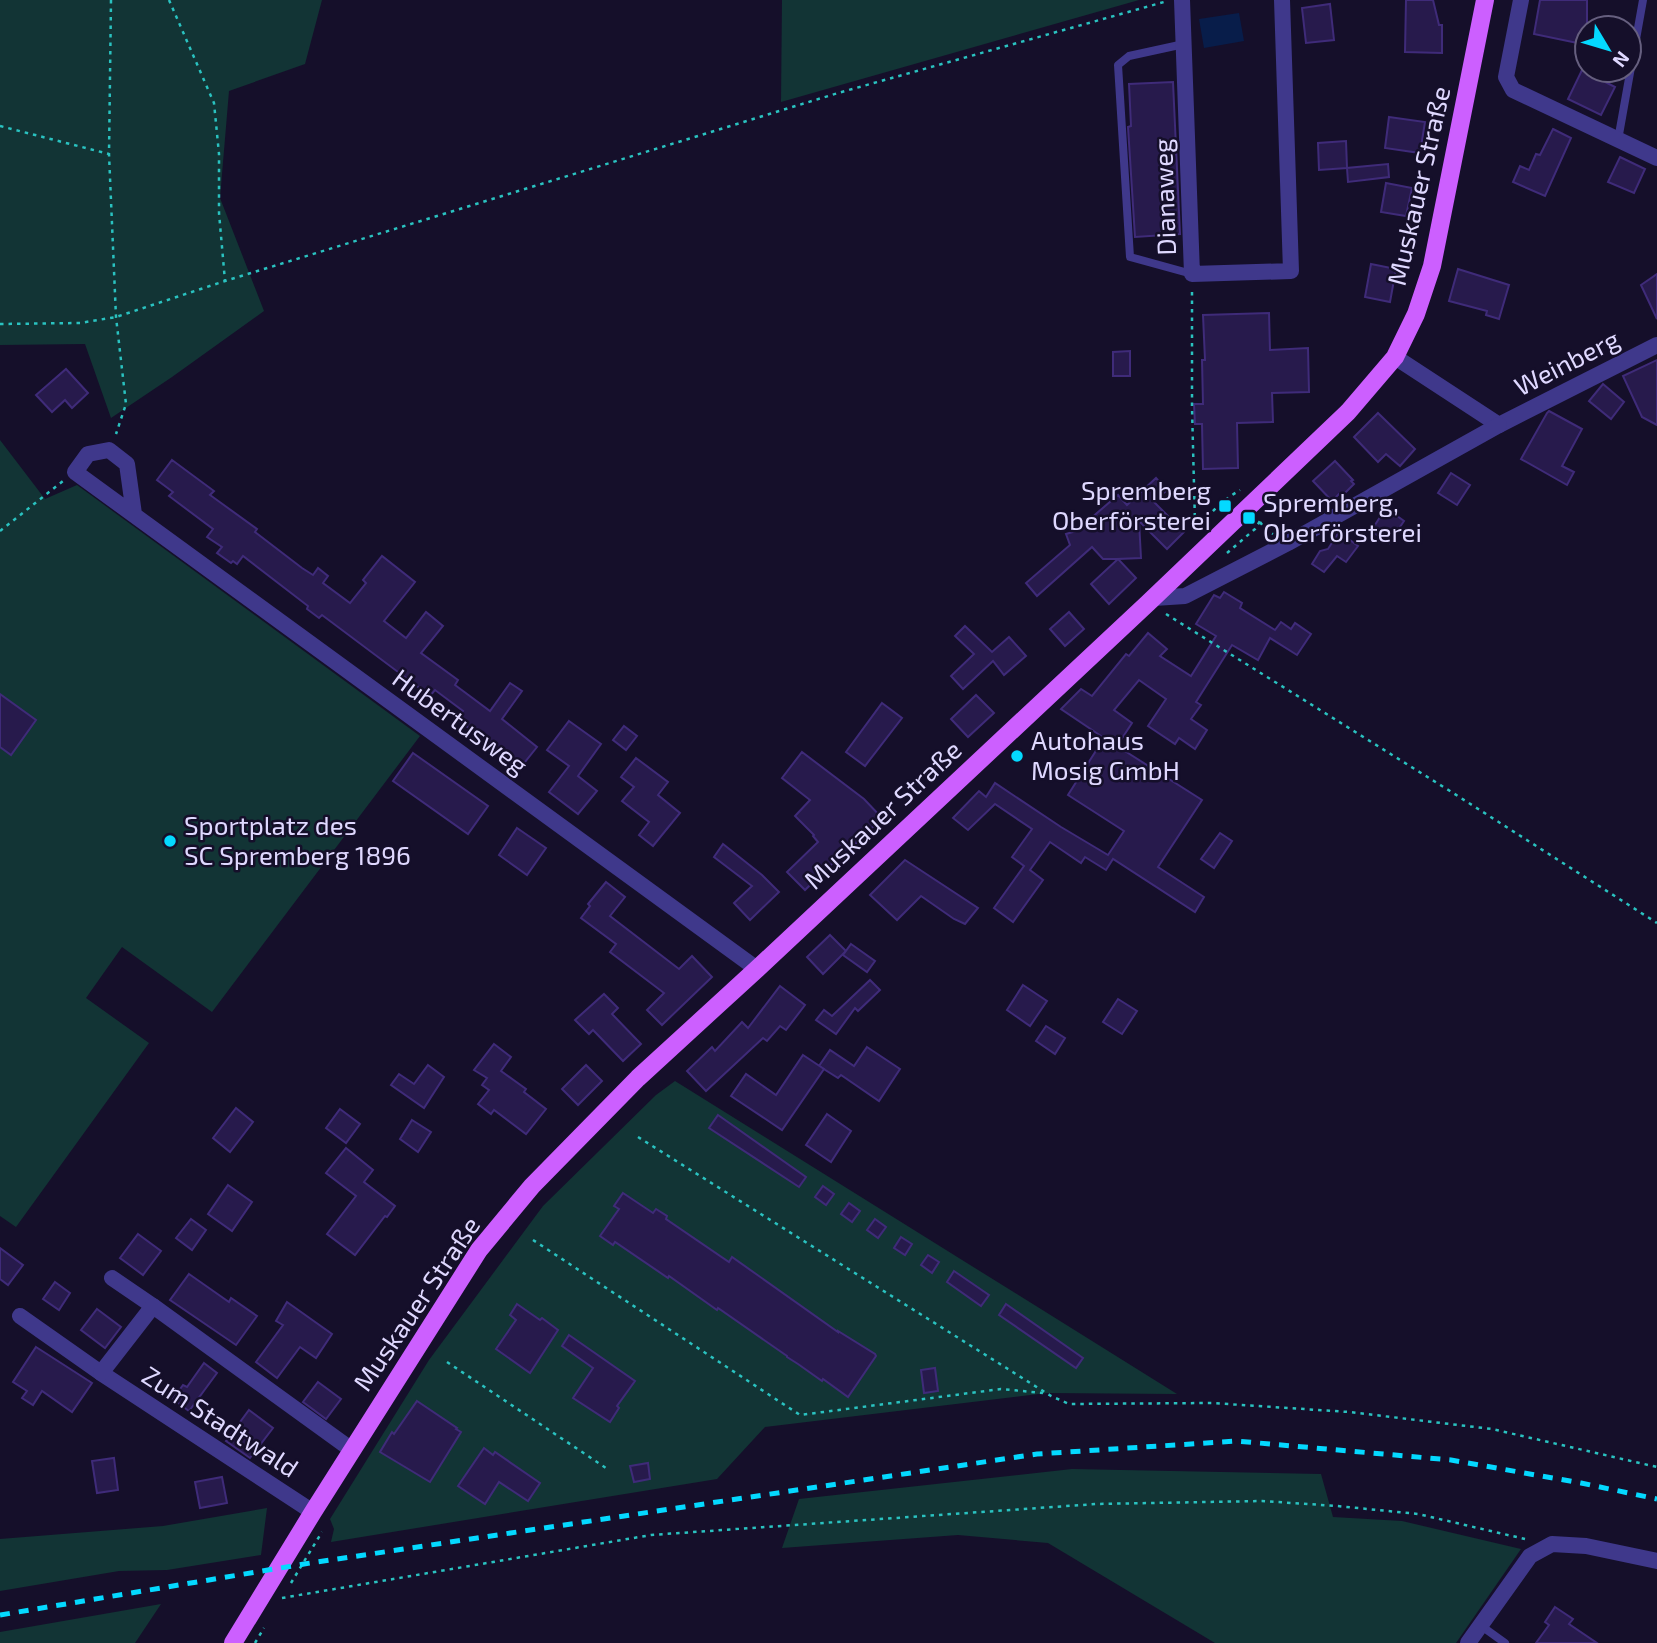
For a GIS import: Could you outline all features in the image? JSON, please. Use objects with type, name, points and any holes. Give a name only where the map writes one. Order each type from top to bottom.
[{"type":"main road","name":"Muskauer Straße","points":[[233,1643],[479,1250],[532,1186],[638,1078],[1151,600],[1348,412],[1395,357],[1416,314],[1432,266],[1485,0]]},
{"type":"street","name":"Dianaweg","points":[[1182,0],[1192,274],[1291,271],[1282,0]]},
{"type":"street","points":[[1521,0],[1506,77],[1513,90],[1657,158]]},
{"type":"street","name":"Weinberg","points":[[1151,600],[1185,596],[1287,543],[1499,425],[1657,345]]},
{"type":"street","name":"Weinberg","points":[[1395,357],[1499,425]]},
{"type":"street","points":[[75,471],[88,454],[109,450],[127,464],[134,514]]},
{"type":"street","name":"Hubertusweg","points":[[75,471],[757,969]]},
{"type":"street","name":"Zum Stadtwald","points":[[112,1278],[352,1450]]},
{"type":"street","name":"Zum Stadtwald","points":[[101,1374],[152,1306]]},
{"type":"street","name":"Zum Stadtwald","points":[[20,1316],[101,1374],[313,1512]]},
{"type":"street","points":[[1468,1643],[1530,1556],[1552,1544],[1586,1546],[1657,1561]]},
{"type":"lane","points":[[1618,140],[1643,0]]},
{"type":"lane","points":[[1184,44],[1129,56],[1118,65],[1130,257],[1192,274]]},
{"type":"lane","points":[[1480,1625],[1505,1643]]},
{"type":"path","points":[[109,450],[126,404],[116,317],[109,154],[111,0]]},
{"type":"path","points":[[169,0],[214,103],[225,281]]},
{"type":"path","points":[[0,324],[80,323],[116,317],[838,93],[1172,0]]},
{"type":"path","points":[[0,126],[109,154]]},
{"type":"path","points":[[1192,274],[1195,523],[1200,527]]},
{"type":"path","points":[[0,531],[75,471]]},
{"type":"path","points":[[1195,535],[1210,514],[1225,500],[1247,486]]},
{"type":"path","points":[[1151,600],[1657,923]]},
{"type":"path","points":[[638,1136],[1047,1393],[1069,1404],[1212,1403],[1349,1412],[1492,1429],[1657,1467]]},
{"type":"path","points":[[533,1240],[800,1415],[1001,1389],[1047,1393]]},
{"type":"path","points":[[447,1362],[606,1468]]},
{"type":"path","points":[[282,1598],[651,1535],[1096,1504],[1262,1501],[1418,1514],[1526,1539],[1541,1550]]},
{"type":"green space","points":[[0,0],[322,0],[305,64],[229,91],[220,198],[264,311],[111,418],[85,344],[0,345]]},
{"type":"green space","points":[[782,0],[1139,0],[781,102]]},
{"type":"green space","name":"Sportplatz des SC Spremberg 1896","points":[[0,440],[45,499],[77,485],[420,736],[212,1012],[122,947],[86,998],[149,1043],[16,1227],[0,1216]]},
{"type":"green space","points":[[675,1081],[1177,1394],[1047,1393],[765,1427],[717,1479],[331,1542],[334,1529],[330,1519],[429,1360],[543,1206],[656,1095]]},
{"type":"green space","points":[[1072,1469],[1321,1474],[1333,1517],[1402,1521],[1521,1549],[1456,1643],[1215,1643],[1048,1543],[958,1535],[782,1548],[799,1499]]},
{"type":"green space","points":[[267,1508],[261,1555],[167,1570],[119,1571],[0,1591],[0,1539],[163,1526]]},
{"type":"green space","points":[[161,1604],[135,1643],[0,1643],[0,1632]]},
{"type":"water","points":[[1239,13],[1244,41],[1204,48],[1199,19]]},
{"type":"building","points":[[1406,0],[1433,0],[1439,25],[1442,25],[1442,53],[1405,52]]},
{"type":"building","points":[[1540,0],[1587,0],[1587,14],[1573,14],[1573,42],[1534,34]]},
{"type":"building","points":[[1330,4],[1334,40],[1306,43],[1302,8]]},
{"type":"building","points":[[1173,82],[1180,234],[1135,237],[1128,127],[1131,126],[1129,84]]},
{"type":"building","points":[[1575,84],[1609,84],[1615,87],[1601,115],[1568,99]]},
{"type":"building","points":[[1389,117],[1425,122],[1420,153],[1385,148]]},
{"type":"building","points":[[1553,129],[1571,138],[1545,196],[1513,182],[1520,166],[1529,170]]},
{"type":"building","points":[[1346,141],[1347,168],[1319,170],[1318,143]]},
{"type":"building","points":[[1620,157],[1645,169],[1634,193],[1608,182]]},
{"type":"building","points":[[1388,164],[1389,177],[1348,182],[1347,168]]},
{"type":"building","points":[[1386,183],[1412,188],[1406,216],[1381,212]]},
{"type":"building","points":[[1371,264],[1396,269],[1390,302],[1365,297]]},
{"type":"building","points":[[1458,269],[1509,285],[1499,319],[1486,315],[1487,311],[1449,301]]},
{"type":"building","points":[[1657,274],[1657,319],[1641,285]]},
{"type":"building","points":[[1269,313],[1270,350],[1308,348],[1309,392],[1272,393],[1273,422],[1237,423],[1238,468],[1203,469],[1202,424],[1195,424],[1194,404],[1203,404],[1203,315]]},
{"type":"building","points":[[1130,351],[1130,376],[1113,376],[1113,352]]},
{"type":"building","points":[[1657,360],[1657,425],[1642,417],[1623,376]]},
{"type":"building","points":[[66,369],[88,393],[72,408],[65,400],[52,412],[36,395]]},
{"type":"building","points":[[1603,384],[1624,402],[1611,419],[1589,401]]},
{"type":"building","points":[[1549,411],[1582,429],[1562,466],[1574,472],[1567,485],[1521,459]]},
{"type":"building","points":[[1378,413],[1415,449],[1400,466],[1386,454],[1378,462],[1354,437]]},
{"type":"building","points":[[172,460],[214,491],[210,495],[257,529],[255,532],[302,568],[313,575],[318,568],[328,576],[323,583],[350,603],[366,583],[363,580],[382,556],[415,582],[384,621],[406,638],[426,612],[443,626],[421,653],[458,680],[455,685],[490,711],[510,683],[522,691],[502,719],[537,747],[521,767],[457,719],[463,711],[435,690],[430,696],[322,615],[319,618],[307,609],[308,606],[243,556],[237,564],[217,553],[222,547],[207,537],[213,529],[169,496],[173,492],[157,480]]},
{"type":"building","points":[[1335,461],[1354,484],[1341,497],[1339,494],[1332,501],[1313,481]]},
{"type":"building","points":[[1451,473],[1470,485],[1457,505],[1438,493]]},
{"type":"building","points":[[1156,478],[1167,490],[1154,502],[1184,532],[1167,549],[1139,521],[1141,558],[1103,559],[1092,547],[1037,596],[1026,583],[1070,545],[1066,534],[1076,531],[1118,495],[1127,505]]},
{"type":"building","points":[[1386,508],[1404,521],[1389,543],[1371,531]]},
{"type":"building","points":[[1339,532],[1358,546],[1346,562],[1337,556],[1324,572],[1312,564],[1320,551],[1328,549]]},
{"type":"building","points":[[1118,559],[1136,578],[1109,604],[1091,584]]},
{"type":"building","points":[[1224,592],[1242,603],[1240,608],[1275,630],[1281,622],[1291,629],[1295,623],[1311,634],[1297,655],[1270,638],[1258,660],[1232,645],[1196,702],[1201,705],[1191,719],[1207,730],[1195,749],[1179,738],[1175,744],[1148,726],[1166,699],[1139,680],[1114,710],[1132,723],[1117,746],[1202,800],[1158,867],[1204,897],[1195,912],[1113,859],[1106,870],[1085,857],[1081,863],[1050,842],[1030,870],[1043,880],[1013,922],[994,908],[1024,866],[1012,857],[1032,829],[995,804],[968,830],[953,818],[979,791],[986,797],[995,783],[1108,855],[1124,831],[1068,795],[1104,738],[1061,709],[1081,689],[1092,696],[1126,654],[1129,656],[1148,633],[1167,649],[1160,656],[1191,676],[1216,636],[1196,624],[1214,595],[1220,598]]},
{"type":"building","points":[[1069,612],[1084,629],[1065,646],[1050,629]]},
{"type":"building","points":[[965,626],[992,652],[1009,637],[1026,656],[1004,675],[993,661],[963,689],[951,676],[974,654],[955,636]]},
{"type":"building","points":[[0,694],[36,720],[11,755],[0,747]]},
{"type":"building","points":[[976,695],[994,713],[968,737],[951,719]]},
{"type":"building","points":[[882,703],[902,718],[865,766],[846,752]]},
{"type":"building","points":[[569,721],[601,744],[578,776],[597,791],[578,814],[549,792],[569,766],[547,750]]},
{"type":"building","points":[[624,726],[637,736],[626,750],[613,740]]},
{"type":"building","points":[[802,752],[864,799],[882,818],[805,890],[787,872],[818,842],[795,816],[810,800],[782,778]]},
{"type":"building","points":[[413,753],[488,806],[468,834],[393,781]]},
{"type":"building","points":[[636,758],[668,782],[658,795],[680,813],[653,846],[639,835],[649,822],[622,801],[634,787],[621,777]]},
{"type":"building","points":[[517,828],[546,848],[527,875],[499,855]]},
{"type":"building","points":[[1220,833],[1232,841],[1214,868],[1201,859]]},
{"type":"building","points":[[723,844],[779,892],[750,920],[734,903],[752,886],[714,857]]},
{"type":"building","points":[[905,860],[978,908],[965,924],[921,896],[897,920],[870,895]]},
{"type":"building","points":[[606,882],[625,897],[610,916],[679,969],[692,956],[712,977],[662,1025],[647,1010],[664,993],[610,952],[616,944],[581,918],[590,906],[588,904]]},
{"type":"building","points":[[830,935],[846,951],[823,974],[807,957]]},
{"type":"building","points":[[851,944],[875,961],[867,972],[843,955]]},
{"type":"building","points":[[870,980],[880,990],[858,1011],[855,1008],[836,1034],[816,1020],[824,1010],[832,1016]]},
{"type":"building","points":[[1023,985],[1047,1001],[1030,1026],[1007,1010]]},
{"type":"building","points":[[780,986],[805,1005],[786,1030],[780,1026],[767,1041],[763,1038],[706,1091],[687,1071],[712,1047],[715,1051],[742,1022],[748,1028]]},
{"type":"building","points":[[604,994],[618,1008],[612,1014],[641,1044],[623,1061],[593,1030],[589,1034],[575,1020]]},
{"type":"building","points":[[1118,999],[1137,1011],[1122,1034],[1103,1022]]},
{"type":"building","points":[[1046,1026],[1065,1038],[1055,1054],[1036,1041]]},
{"type":"building","points":[[494,1044],[511,1057],[501,1071],[526,1089],[524,1092],[546,1109],[526,1134],[494,1110],[491,1114],[478,1104],[489,1090],[482,1085],[487,1078],[474,1070]]},
{"type":"building","points":[[867,1047],[900,1069],[879,1101],[841,1075],[838,1078],[819,1066],[830,1050],[854,1066]]},
{"type":"building","points":[[803,1055],[824,1069],[782,1130],[731,1096],[746,1074],[776,1095]]},
{"type":"building","points":[[428,1065],[444,1077],[424,1108],[391,1085],[399,1074],[414,1084]]},
{"type":"building","points":[[586,1065],[602,1081],[578,1105],[562,1089]]},
{"type":"building","points":[[236,1108],[253,1122],[230,1152],[213,1138]]},
{"type":"building","points":[[340,1109],[360,1124],[346,1143],[326,1128]]},
{"type":"building","points":[[827,1114],[851,1131],[831,1162],[806,1145]]},
{"type":"building","points":[[718,1115],[806,1177],[799,1187],[709,1128]]},
{"type":"building","points":[[412,1120],[431,1132],[418,1152],[400,1139]]},
{"type":"building","points":[[346,1148],[373,1170],[364,1182],[395,1206],[355,1255],[327,1234],[356,1196],[326,1173]]},
{"type":"building","points":[[228,1185],[252,1202],[232,1231],[208,1214]]},
{"type":"building","points":[[823,1186],[834,1194],[826,1205],[815,1197]]},
{"type":"building","points":[[623,1193],[653,1213],[656,1209],[667,1216],[666,1219],[729,1262],[732,1257],[838,1332],[875,1354],[848,1397],[669,1276],[668,1278],[615,1242],[613,1245],[600,1236],[619,1209],[614,1206]]},
{"type":"building","points":[[849,1203],[860,1211],[852,1222],[841,1214]]},
{"type":"building","points":[[191,1219],[206,1230],[192,1250],[176,1238]]},
{"type":"building","points":[[875,1219],[886,1227],[878,1238],[867,1230]]},
{"type":"building","points":[[138,1234],[161,1251],[143,1275],[120,1258]]},
{"type":"building","points":[[901,1237],[912,1244],[905,1255],[894,1248]]},
{"type":"building","points":[[0,1248],[23,1265],[8,1285],[0,1279]]},
{"type":"building","points":[[928,1255],[939,1262],[932,1273],[921,1265]]},
{"type":"building","points":[[954,1271],[989,1295],[981,1306],[947,1282]]},
{"type":"building","points":[[189,1274],[229,1302],[231,1298],[257,1316],[236,1345],[170,1300]]},
{"type":"building","points":[[55,1282],[70,1293],[59,1310],[43,1299]]},
{"type":"building","points":[[287,1302],[332,1334],[316,1358],[300,1347],[277,1378],[256,1362],[283,1325],[276,1321]]},
{"type":"building","points":[[517,1304],[558,1330],[530,1373],[496,1349],[516,1320],[510,1315]]},
{"type":"building","points":[[1006,1304],[1083,1358],[1076,1368],[999,1315]]},
{"type":"building","points":[[97,1309],[121,1327],[105,1348],[81,1330]]},
{"type":"building","points":[[569,1335],[635,1381],[617,1406],[619,1408],[610,1422],[573,1398],[593,1368],[562,1346]]},
{"type":"building","points":[[36,1347],[92,1383],[72,1412],[42,1391],[33,1405],[22,1398],[27,1391],[13,1382]]},
{"type":"building","points":[[204,1363],[217,1373],[189,1411],[173,1399],[183,1385],[187,1387]]},
{"type":"building","points":[[935,1368],[938,1391],[924,1393],[921,1370]]},
{"type":"building","points":[[318,1382],[341,1399],[326,1419],[303,1402]]},
{"type":"building","points":[[417,1401],[461,1432],[430,1482],[380,1452]]},
{"type":"building","points":[[249,1410],[273,1428],[250,1458],[226,1441]]},
{"type":"building","points":[[484,1448],[493,1455],[495,1452],[540,1483],[528,1501],[499,1482],[485,1504],[458,1486]]},
{"type":"building","points":[[114,1458],[118,1490],[97,1493],[92,1461]]},
{"type":"building","points":[[648,1463],[650,1479],[634,1482],[630,1466]]},
{"type":"building","points":[[222,1477],[227,1503],[200,1508],[195,1482]]},
{"type":"building","points":[[1555,1607],[1573,1619],[1569,1624],[1597,1643],[1536,1643],[1549,1625],[1545,1622]]},
{"type":"railway","points":[[0,1615],[304,1564],[1037,1454],[1236,1441],[1451,1460],[1657,1499]]},
{"type":"place","name":"Spremberg Oberförsterei","points":[[1225,506]]},
{"type":"place","name":"Spremberg, Oberförsterei","points":[[1249,518]]},
{"type":"place","name":"Autohaus Mosig GmbH","points":[[1017,756]]},
{"type":"place","name":"Sportplatz des SC Spremberg 1896","points":[[170,841]]}]
